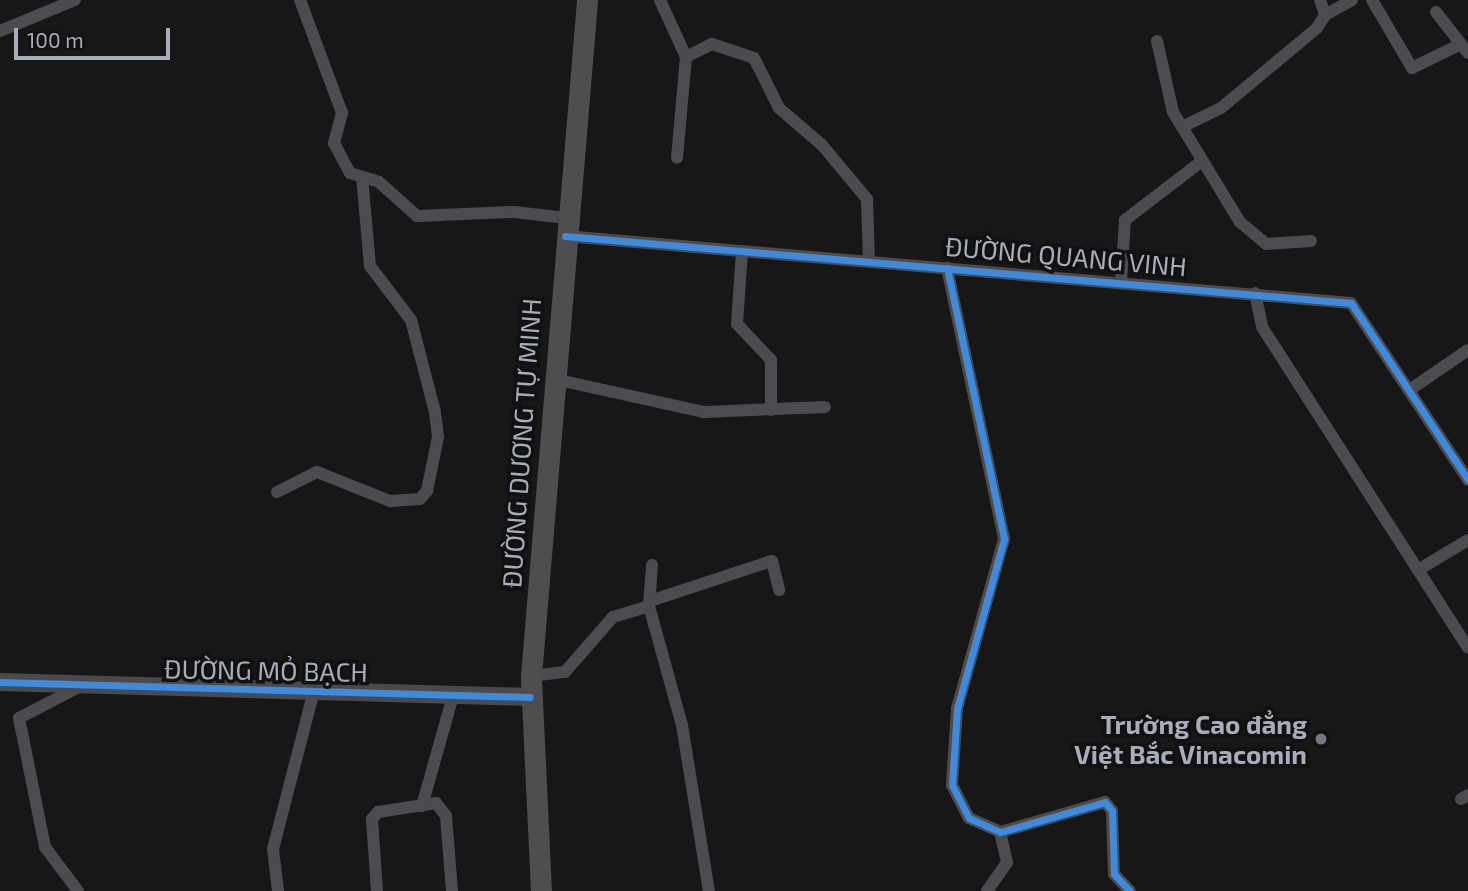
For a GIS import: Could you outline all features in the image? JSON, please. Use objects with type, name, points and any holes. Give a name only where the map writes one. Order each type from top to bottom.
[{"type":"highway","name":"ĐƯỜNG DƯƠNG TỰ MINH","points":[[541,891],[531,687],[566,227],[587,0]]},
{"type":"street","points":[[0,31],[75,0]]},
{"type":"street","name":"ĐƯỜNG QUANG VINH","points":[[300,0],[342,113],[335,152],[343,167],[387,188],[417,216],[514,212],[566,227],[742,251],[1351,303],[1411,389],[1468,480]]},
{"type":"street","points":[[660,0],[685,57],[677,158]]},
{"type":"street","points":[[1320,0],[1325,15]]},
{"type":"street","points":[[1182,127],[1221,108],[1325,15],[1352,0]]},
{"type":"street","points":[[1373,0],[1412,68],[1463,49],[1436,12]]},
{"type":"street","points":[[1157,41],[1167,93],[1182,127],[1254,237],[1278,245],[1311,241]]},
{"type":"street","points":[[685,57],[712,44],[754,58],[779,108],[822,145],[867,199],[869,261]]},
{"type":"street","points":[[1121,282],[1125,220],[1202,161]]},
{"type":"street","points":[[277,492],[317,472],[390,501],[420,499],[428,491],[438,437],[435,412],[411,320],[370,266],[362,177]]},
{"type":"street","points":[[742,251],[737,324],[771,360],[771,410]]},
{"type":"street","points":[[947,268],[1004,539],[957,709],[951,785],[969,818],[1000,832],[1105,802],[1112,811],[1114,874],[1130,891]]},
{"type":"street","points":[[1255,293],[1262,327],[1468,648]]},
{"type":"street","points":[[1411,389],[1468,350]]},
{"type":"street","points":[[554,379],[704,412],[825,407]]},
{"type":"street","points":[[1418,570],[1468,540]]},
{"type":"street","points":[[531,687],[565,672],[614,617],[772,561],[779,590]]},
{"type":"street","points":[[652,565],[650,604],[685,738],[709,891]]},
{"type":"street","name":"ĐƯỜNG MỎ BẠCH","points":[[0,682],[77,688],[453,696],[531,687]]},
{"type":"street","points":[[77,688],[19,718],[45,847],[78,891]]},
{"type":"street","points":[[278,891],[273,849],[314,691]]},
{"type":"street","points":[[422,806],[453,696]]},
{"type":"street","points":[[377,891],[372,819],[378,812],[422,806],[445,808],[452,891]]},
{"type":"street","points":[[987,891],[1007,862],[1000,832]]},
{"type":"cycle path","points":[[565,236],[1351,303],[1468,480]]},
{"type":"cycle path","points":[[947,268],[1004,539],[957,709],[952,785],[969,818],[1000,832],[1105,802],[1112,811],[1114,874],[1130,891]]},
{"type":"cycle path","points":[[0,682],[530,697]]},
{"type":"place","name":"Trường Cao đẳng Việt Bắc Vinacomin","points":[[1321,739]]}]
